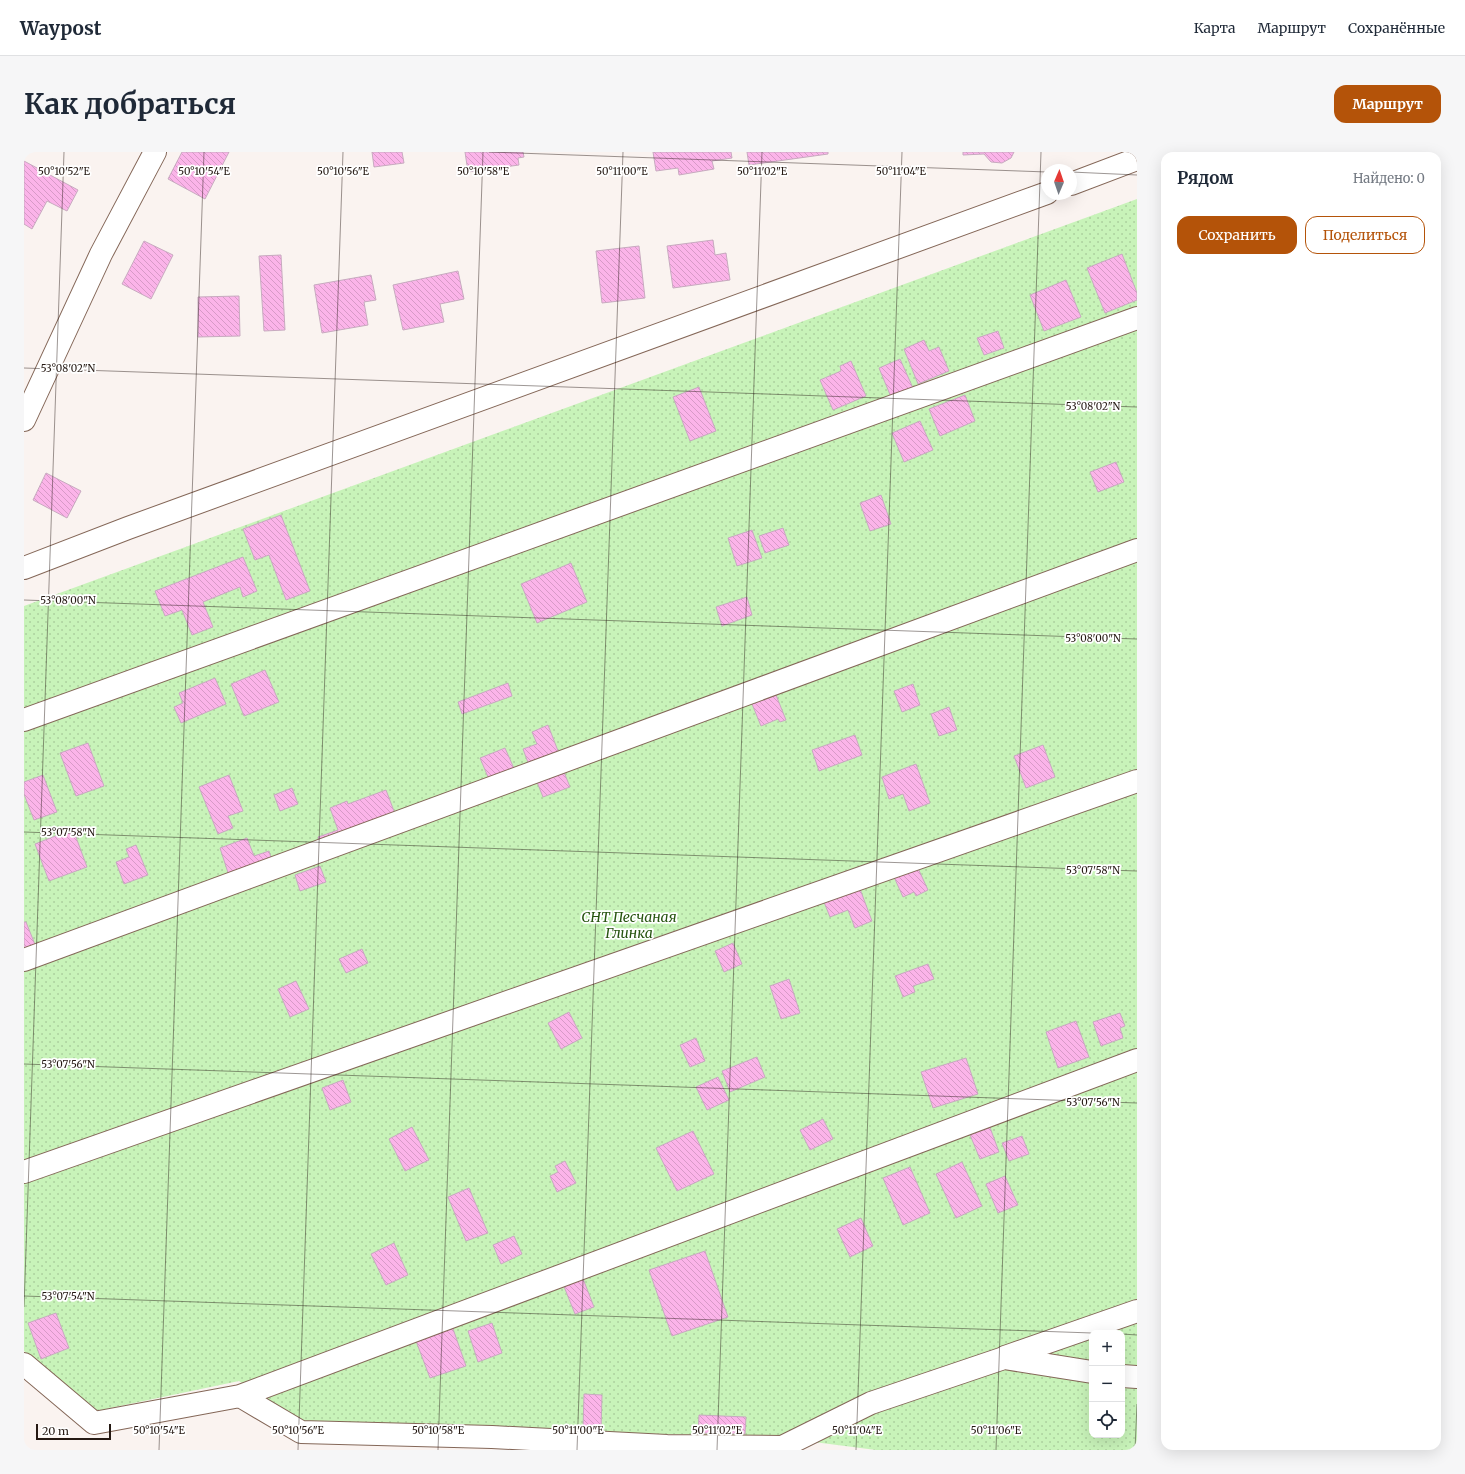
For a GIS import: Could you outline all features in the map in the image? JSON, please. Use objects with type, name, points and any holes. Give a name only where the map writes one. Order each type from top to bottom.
[{"type":"street","points":[[24,420],[101,254],[155,152]]},
{"type":"street","points":[[1077,182],[1137,160]]},
{"type":"street","points":[[24,568],[128,528],[1041,195]]},
{"type":"street","points":[[24,720],[1137,318]]},
{"type":"street","points":[[24,960],[1137,550]]},
{"type":"street","points":[[24,1172],[1137,781]]},
{"type":"street","points":[[24,1364],[94,1423],[240,1396],[1137,1060]]},
{"type":"street","points":[[782,1447],[871,1403],[1137,1311]]},
{"type":"street","points":[[1004,1358],[1089,1372]]},
{"type":"street","points":[[1125,1376],[1137,1378]]},
{"type":"street","points":[[240,1396],[301,1432],[492,1437],[667,1446],[782,1447],[807,1450]]},
{"type":"green space","name":"СНТ Песчаная Глинка","points":[[1137,199],[1137,1450],[876,1450],[775,1437],[301,1424],[239,1381],[96,1411],[24,1351],[24,606]]},
{"type":"building","points":[[182,152],[229,152],[205,199],[168,179]]},
{"type":"building","points":[[372,152],[402,152],[404,163],[374,167]]},
{"type":"building","points":[[465,152],[523,152],[524,157],[518,158],[519,165],[468,172]]},
{"type":"building","points":[[653,152],[731,152],[732,158],[712,161],[714,169],[679,175],[678,168],[656,171]]},
{"type":"building","points":[[747,152],[828,152],[828,154],[749,165]]},
{"type":"building","points":[[963,152],[1014,152],[1011,158],[1002,163],[991,162],[984,154],[963,155]]},
{"type":"building","points":[[24,161],[78,190],[67,211],[47,201],[32,229],[24,224]]},
{"type":"building","points":[[713,240],[715,255],[726,253],[730,280],[673,288],[667,246]]},
{"type":"building","points":[[144,241],[173,255],[151,299],[122,284]]},
{"type":"building","points":[[639,246],[645,298],[602,303],[596,251]]},
{"type":"building","points":[[1122,254],[1137,293],[1137,300],[1105,313],[1087,268]]},
{"type":"building","points":[[281,255],[285,330],[264,331],[259,256]]},
{"type":"building","points":[[458,271],[464,299],[440,304],[444,322],[403,330],[393,285]]},
{"type":"building","points":[[371,275],[376,300],[364,302],[368,325],[322,333],[314,285]]},
{"type":"building","points":[[1066,280],[1081,317],[1044,331],[1030,295]]},
{"type":"building","points":[[239,296],[240,336],[198,337],[198,297]]},
{"type":"building","points":[[998,331],[1004,348],[984,355],[977,338]]},
{"type":"building","points":[[924,340],[929,351],[939,347],[949,371],[918,384],[904,349]]},
{"type":"building","points":[[900,359],[913,388],[891,397],[879,368]]},
{"type":"building","points":[[851,361],[866,396],[833,410],[820,380],[841,371],[840,366]]},
{"type":"building","points":[[699,387],[716,431],[690,441],[673,397]]},
{"type":"building","points":[[965,395],[975,421],[940,436],[929,409]]},
{"type":"building","points":[[920,421],[933,450],[904,462],[892,433]]},
{"type":"building","points":[[1116,462],[1124,482],[1098,492],[1090,472]]},
{"type":"building","points":[[46,473],[81,491],[67,518],[33,500]]},
{"type":"building","points":[[881,495],[891,524],[870,531],[860,503]]},
{"type":"building","points":[[281,515],[310,591],[286,600],[269,555],[255,560],[243,529]]},
{"type":"building","points":[[783,528],[789,545],[765,553],[759,536]]},
{"type":"building","points":[[752,530],[762,558],[737,566],[728,538]]},
{"type":"building","points":[[243,557],[257,591],[243,597],[240,587],[203,602],[213,627],[192,635],[182,610],[165,616],[155,591]]},
{"type":"building","points":[[571,563],[587,602],[537,623],[521,584]]},
{"type":"building","points":[[747,597],[752,615],[722,626],[716,607]]},
{"type":"building","points":[[265,670],[279,702],[244,716],[231,684]]},
{"type":"building","points":[[215,678],[226,704],[181,723],[174,707],[183,703],[179,693]]},
{"type":"building","points":[[508,683],[512,696],[462,714],[458,702]]},
{"type":"building","points":[[913,684],[920,705],[902,712],[894,691]]},
{"type":"building","points":[[776,695],[786,720],[780,722],[778,719],[761,726],[752,704]]},
{"type":"building","points":[[949,707],[957,730],[939,736],[931,714]]},
{"type":"building","points":[[548,725],[560,756],[530,768],[523,749],[537,744],[532,732]]},
{"type":"building","points":[[855,735],[862,755],[819,771],[812,750]]},
{"type":"building","points":[[88,743],[104,786],[76,796],[60,753]]},
{"type":"building","points":[[1043,745],[1055,777],[1026,788],[1014,756]]},
{"type":"building","points":[[505,748],[516,773],[491,784],[480,758]]},
{"type":"building","points":[[916,764],[930,803],[909,811],[903,794],[889,799],[882,777]]},
{"type":"building","points":[[564,772],[570,787],[543,797],[537,782]]},
{"type":"building","points":[[43,775],[57,812],[34,820],[24,794],[24,782]]},
{"type":"building","points":[[229,775],[243,811],[228,816],[233,828],[218,834],[199,787]]},
{"type":"building","points":[[292,788],[298,804],[280,811],[274,795]]},
{"type":"building","points":[[386,790],[397,819],[322,847],[318,837],[338,830],[330,808],[347,801],[348,804]]},
{"type":"building","points":[[73,829],[87,867],[49,881],[35,844]]},
{"type":"building","points":[[247,838],[254,856],[269,851],[272,861],[231,882],[220,848]]},
{"type":"building","points":[[136,845],[148,875],[124,884],[116,862],[129,857],[126,849]]},
{"type":"building","points":[[320,866],[326,882],[300,891],[295,875]]},
{"type":"building","points":[[917,866],[928,890],[916,896],[914,892],[903,897],[894,877]]},
{"type":"building","points":[[860,889],[872,921],[855,928],[848,910],[830,917],[824,902]]},
{"type":"building","points":[[24,922],[26,922],[36,947],[24,952]]},
{"type":"building","points":[[733,943],[742,964],[724,972],[715,951]]},
{"type":"building","points":[[362,949],[368,963],[346,973],[339,959]]},
{"type":"building","points":[[928,964],[934,979],[913,986],[915,992],[903,997],[895,976]]},
{"type":"building","points":[[789,979],[800,1013],[781,1019],[770,986]]},
{"type":"building","points":[[296,981],[309,1009],[290,1017],[278,989]]},
{"type":"building","points":[[569,1012],[582,1038],[561,1049],[548,1023]]},
{"type":"building","points":[[1120,1013],[1125,1026],[1120,1028],[1123,1038],[1101,1046],[1093,1022]]},
{"type":"building","points":[[1076,1021],[1089,1057],[1058,1068],[1046,1032]]},
{"type":"building","points":[[696,1038],[705,1061],[690,1067],[680,1045]]},
{"type":"building","points":[[757,1057],[765,1077],[730,1092],[722,1071]]},
{"type":"building","points":[[966,1058],[978,1094],[933,1108],[921,1072]]},
{"type":"building","points":[[718,1077],[729,1100],[707,1110],[696,1087]]},
{"type":"building","points":[[343,1080],[351,1102],[330,1110],[322,1088]]},
{"type":"building","points":[[823,1119],[833,1139],[810,1150],[800,1130]]},
{"type":"building","points":[[988,1122],[999,1152],[980,1159],[968,1130]]},
{"type":"building","points":[[412,1127],[429,1160],[405,1171],[389,1139]]},
{"type":"building","points":[[693,1131],[714,1174],[677,1191],[656,1148]]},
{"type":"building","points":[[1022,1136],[1029,1154],[1009,1161],[1002,1143]]},
{"type":"building","points":[[565,1161],[576,1183],[557,1192],[550,1176],[558,1172],[555,1166]]},
{"type":"building","points":[[962,1162],[982,1206],[956,1218],[936,1174]]},
{"type":"building","points":[[910,1167],[930,1213],[903,1225],[883,1178]]},
{"type":"building","points":[[1005,1176],[1018,1205],[998,1213],[986,1184]]},
{"type":"building","points":[[469,1188],[488,1233],[466,1241],[448,1197]]},
{"type":"building","points":[[861,1218],[873,1246],[850,1257],[837,1229]]},
{"type":"building","points":[[514,1236],[522,1254],[501,1264],[493,1245]]},
{"type":"building","points":[[394,1243],[408,1275],[386,1285],[371,1254]]},
{"type":"building","points":[[705,1251],[728,1317],[672,1336],[649,1270]]},
{"type":"building","points":[[582,1276],[594,1307],[575,1314],[563,1284]]},
{"type":"building","points":[[56,1313],[69,1348],[41,1359],[28,1323]]},
{"type":"building","points":[[451,1323],[466,1366],[430,1378],[416,1341]]},
{"type":"building","points":[[492,1323],[502,1353],[478,1362],[468,1331]]},
{"type":"building","points":[[584,1394],[602,1395],[601,1430],[583,1429]]},
{"type":"building","points":[[699,1415],[746,1417],[745,1434],[698,1433]]}]
